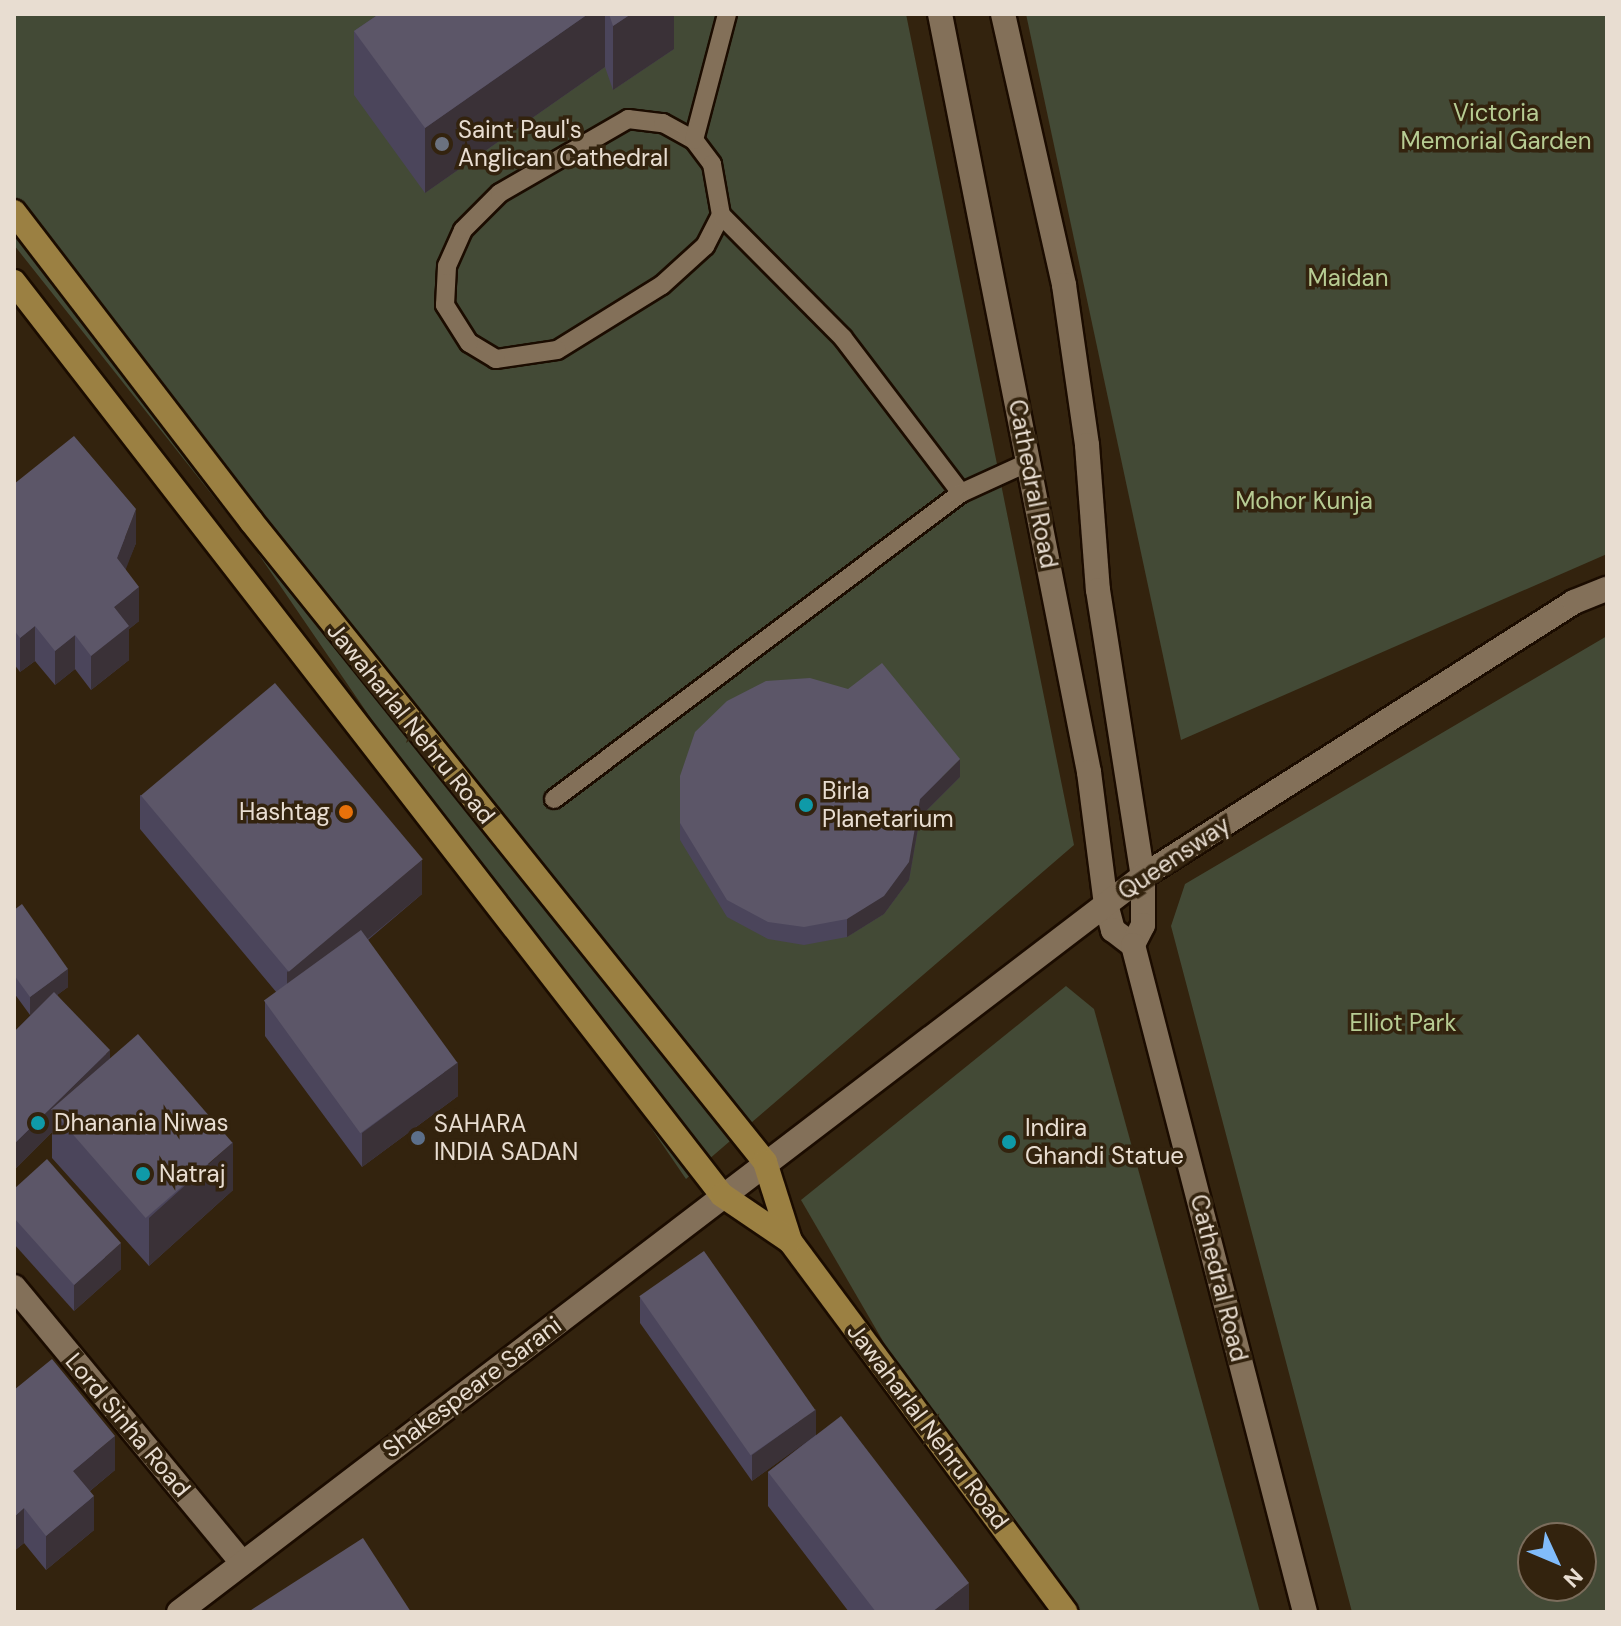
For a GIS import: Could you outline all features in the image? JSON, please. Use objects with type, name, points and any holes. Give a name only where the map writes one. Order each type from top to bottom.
[{"type":"main road","name":"Cathedral Road","points":[[940,14],[1089,772],[1106,904],[1113,930],[1133,945],[1305,1612]]},
{"type":"main road","name":"Cathedral Road","points":[[1003,14],[1064,285],[1098,590],[1143,876],[1143,925],[1133,945]]},
{"type":"main road","name":"Jawaharlal Nehru Road","points":[[14,212],[251,521],[765,1162],[790,1241],[1066,1612]]},
{"type":"main road","name":"Jawaharlal Nehru Road","points":[[14,282],[722,1195],[790,1241]]},
{"type":"main road","name":"Queensway","points":[[765,1162],[1143,876],[1574,602],[1607,589]]},
{"type":"main road","name":"Shakespeare Sarani","points":[[179,1612],[765,1162]]},
{"type":"main road","name":"Lord Sinha Road","points":[[14,1287],[242,1563]]},
{"type":"lane","points":[[694,140],[727,14]]},
{"type":"lane","points":[[628,119],[663,123],[694,140],[721,190],[721,215],[705,246],[662,285],[557,350],[496,359],[469,343],[445,305],[447,266],[463,230],[500,193],[628,119]]},
{"type":"lane","points":[[721,215],[843,338],[961,493]]},
{"type":"lane","points":[[554,799],[961,493],[1029,462]]},
{"type":"green space","points":[[14,14],[906,14],[1074,845],[686,1179],[255,549],[14,245]]},
{"type":"green space","name":"Maidan","points":[[1026,14],[1607,14],[1607,554],[1181,740]]},
{"type":"green space","name":"Elliot Park","points":[[1607,636],[1607,1612],[1352,1612],[1171,926],[1185,884]]},
{"type":"green space","points":[[1066,986],[1094,1009],[1260,1612],[1075,1612],[941,1441],[801,1200]]},
{"type":"building","points":[[379,14],[588,14],[425,128],[354,31]]},
{"type":"building","points":[[609,14],[631,14],[613,26]]},
{"type":"building","points":[[74,436],[136,509],[117,558],[139,587],[114,607],[129,626],[91,656],[75,635],[55,651],[35,626],[20,638],[14,630],[14,484]]},
{"type":"building","name":"Birla Planetarium","points":[[882,663],[960,759],[920,799],[909,862],[884,896],[847,919],[804,927],[768,922],[727,900],[680,823],[680,776],[695,732],[727,701],[766,681],[810,678],[848,689]]},
{"type":"building","points":[[275,683],[423,859],[289,972],[141,795]]},
{"type":"building","points":[[22,904],[68,969],[30,997],[14,975],[14,910]]},
{"type":"building","points":[[361,930],[457,1063],[360,1133],[264,1001]]},
{"type":"building","name":"Dhanania Niwas","points":[[54,992],[110,1050],[14,1144],[14,1032]]},
{"type":"building","points":[[138,1034],[232,1143],[146,1218],[51,1109]]},
{"type":"building","points":[[47,1159],[121,1243],[74,1285],[14,1218],[14,1189]]},
{"type":"building","points":[[704,1251],[815,1410],[751,1455],[639,1296]]},
{"type":"building","points":[[52,1359],[115,1436],[73,1471],[94,1496],[46,1536],[24,1508],[14,1517],[14,1390]]},
{"type":"building","points":[[841,1416],[969,1583],[932,1612],[876,1612],[768,1472]]},
{"type":"building","points":[[363,1538],[411,1612],[248,1612]]},
{"type":"place","name":"Saint Paul's Anglican Cathedral","points":[[442,144]]},
{"type":"place","name":"Birla Planetarium","points":[[806,805]]},
{"type":"place","name":"Hashtag","points":[[346,812]]},
{"type":"place","name":"Dhanania Niwas","points":[[38,1123]]},
{"type":"place","name":"SAHARA INDIA SADAN","points":[[418,1138]]},
{"type":"place","name":"Indira Ghandi Statue","points":[[1009,1142]]},
{"type":"place","name":"Natraj","points":[[143,1174]]},
{"type":"park label","name":"Victoria Memorial Garden","points":[[1496,127]]},
{"type":"park label","name":"Mohor Kunja","points":[[1304,501]]}]
